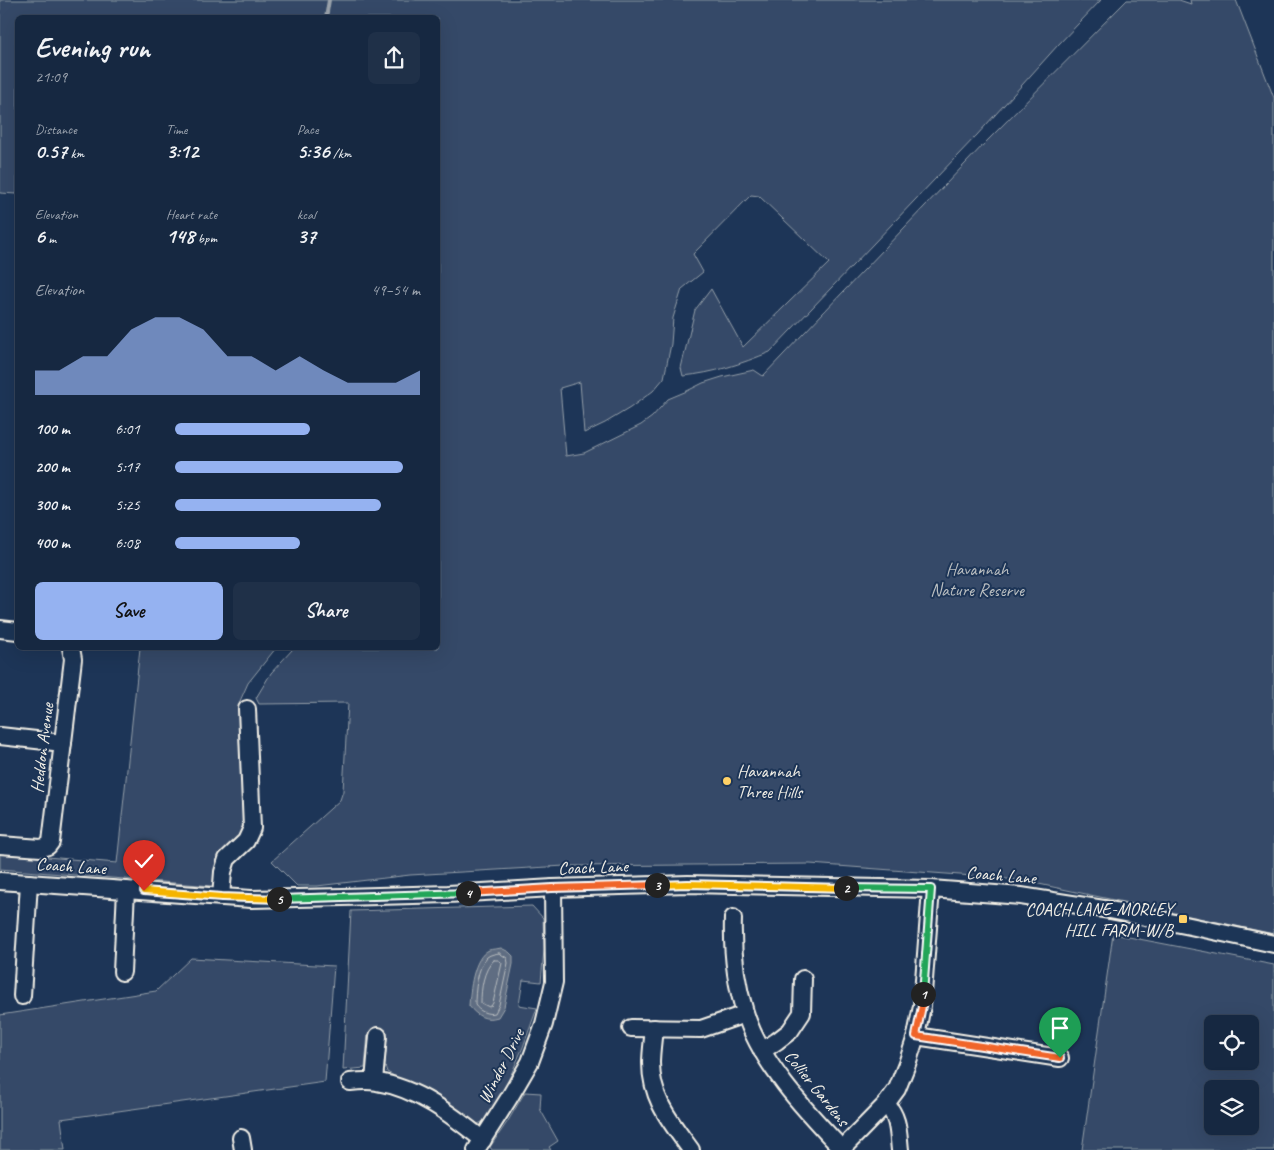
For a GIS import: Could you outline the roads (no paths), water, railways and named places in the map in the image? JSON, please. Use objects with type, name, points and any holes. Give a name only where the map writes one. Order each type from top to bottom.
[{"type":"street","points":[[0,629],[15,631]]},
{"type":"street","name":"Heddon Avenue","points":[[0,845],[41,848],[48,846],[51,842],[73,659],[71,650]]},
{"type":"street","points":[[222,897],[223,872],[227,859],[246,841],[252,828],[247,709]]},
{"type":"street","points":[[0,736],[63,743]]},
{"type":"street","name":"Coach Lane","points":[[0,881],[222,897],[300,899],[688,884],[931,889],[1021,896],[1110,910],[1274,944]]},
{"type":"street","points":[[22,996],[28,883]]},
{"type":"street","name":"Winder Drive","points":[[350,1082],[374,1081],[394,1085],[414,1093],[438,1107],[479,1145],[530,1062],[544,1024],[554,982],[552,888]]},
{"type":"street","points":[[842,1150],[886,1104],[897,1089],[916,1036],[922,1006],[931,889]]},
{"type":"street","points":[[122,972],[126,890]]},
{"type":"street","name":"Collier Gardens","points":[[733,918],[735,971],[745,1014],[762,1051],[777,1075],[793,1095],[842,1150]]},
{"type":"street","name":"Collier Gardens","points":[[762,1051],[777,1042],[790,1030],[802,1013],[803,979]]},
{"type":"street","points":[[631,1028],[701,1028],[745,1014]]},
{"type":"street","points":[[654,1028],[651,1064],[655,1091],[682,1147]]},
{"type":"street","points":[[374,1081],[378,1036]]},
{"type":"street","points":[[916,1036],[1060,1058]]},
{"type":"street","points":[[886,1104],[896,1118],[900,1150]]},
{"type":"water","points":[[501,948],[513,956],[504,1007],[498,1017],[485,1018],[478,1015],[469,1006],[473,975],[479,960],[484,954],[489,950]]},
{"type":"waterway","points":[[326,15],[329,0]]},
{"type":"place","name":"Havannah Three Hills","points":[[727,781]]},
{"type":"place","name":"COACH LANE-MORLEY HILL FARM-W/B","points":[[1183,919]]},
{"type":"park label","name":"Havannah Nature Reserve","points":[[977,579]]}]
